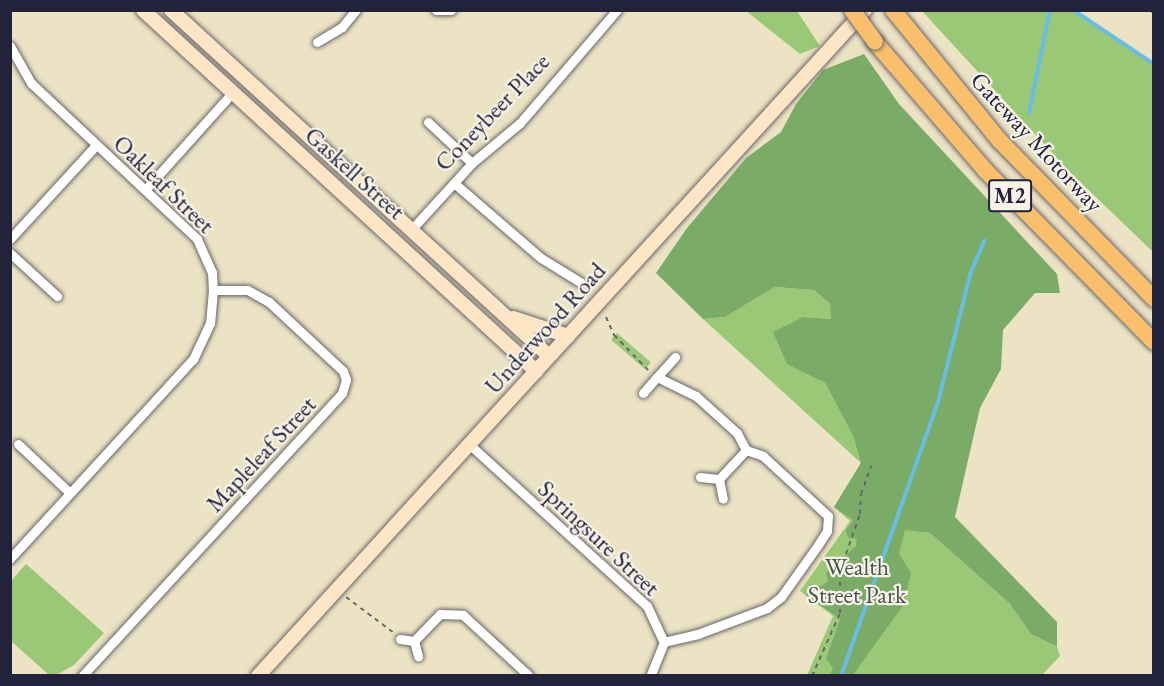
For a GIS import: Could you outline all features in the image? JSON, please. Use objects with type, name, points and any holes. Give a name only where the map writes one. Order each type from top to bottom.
[{"type":"highway","name":"M2","points":[[858,13],[874,42],[994,179],[1154,342]]},
{"type":"highway","name":"Gateway Motorway","points":[[897,16],[1000,141],[1154,299]]},
{"type":"street","name":"Gaskell Street","points":[[143,10],[536,371]]},
{"type":"street","name":"Gaskell Street","points":[[171,10],[244,80],[549,356]]},
{"type":"street","points":[[317,42],[342,27],[357,10]]},
{"type":"street","points":[[436,10],[451,10]]},
{"type":"street","name":"Coneybeer Place","points":[[399,243],[472,163],[519,123],[616,10]]},
{"type":"street","name":"Underwood Road","points":[[258,675],[470,445],[858,13]]},
{"type":"street","name":"Oakleaf Street","points":[[10,46],[31,83],[197,239],[212,272],[213,291],[210,323],[192,358],[10,559]]},
{"type":"street","points":[[145,190],[244,80]]},
{"type":"street","points":[[428,122],[472,163]]},
{"type":"street","points":[[10,239],[96,145]]},
{"type":"street","points":[[454,183],[541,258],[580,282]]},
{"type":"street","points":[[10,253],[57,297]]},
{"type":"street","name":"Mapleleaf Street","points":[[82,675],[342,393],[346,380],[343,371],[269,302],[247,290],[213,291]]},
{"type":"street","name":"Gaskell Street","points":[[507,317],[568,336]]},
{"type":"street","points":[[643,393],[675,357]]},
{"type":"street","points":[[650,675],[664,642],[698,634],[767,608],[781,597],[827,531],[828,516],[763,456],[746,450],[737,433],[696,396],[657,377]]},
{"type":"street","points":[[18,444],[70,493]]},
{"type":"street","name":"Springsure Street","points":[[470,445],[647,606],[664,642]]},
{"type":"street","points":[[699,477],[719,478],[746,450]]},
{"type":"street","points":[[719,478],[723,499]]},
{"type":"street","points":[[414,641],[440,614],[463,615],[529,675]]},
{"type":"street","points":[[400,639],[414,641]]},
{"type":"street","points":[[414,641],[418,656]]},
{"type":"path","points":[[1149,10],[1154,13]]},
{"type":"path","points":[[606,317],[614,335],[657,377]]},
{"type":"path","points":[[812,675],[840,613],[840,571],[860,514],[861,494],[871,466]]},
{"type":"path","points":[[337,589],[400,639]]},
{"type":"green space","points":[[746,11],[797,11],[820,46],[800,54]]},
{"type":"green space","points":[[922,11],[1073,11],[1153,64],[1153,252],[1070,172]]},
{"type":"green space","name":"Wealth Street Park","points":[[864,54],[899,104],[1057,274],[1060,293],[1035,293],[1003,330],[1001,369],[980,408],[955,517],[1057,622],[1057,647],[1031,634],[1009,603],[930,533],[905,530],[899,554],[911,573],[904,604],[853,675],[830,675],[833,668],[826,659],[840,619],[806,595],[810,584],[822,586],[828,581],[826,573],[856,546],[857,539],[848,538],[846,530],[853,520],[834,507],[861,463],[853,436],[825,383],[787,364],[773,332],[803,317],[831,319],[830,304],[814,290],[775,287],[725,317],[703,319],[656,273],[687,228],[746,158],[781,132],[796,104],[823,70]]},
{"type":"green space","points":[[775,287],[814,290],[830,304],[832,319],[803,317],[787,363],[825,383],[853,436],[861,463],[703,319],[725,317]]},
{"type":"green space","points":[[617,333],[651,363],[645,369],[611,340]]},
{"type":"green space","name":"Wealth Street Park","points":[[861,463],[922,532],[930,533],[1009,603],[1031,634],[1057,647],[1060,656],[1042,675],[807,675],[833,616],[800,591],[850,521],[834,507]]},
{"type":"green space","points":[[26,564],[104,633],[74,665],[56,675],[49,675],[11,641],[11,581]]},
{"type":"waterway","points":[[1029,113],[1050,10]]},
{"type":"waterway","points":[[1073,10],[1154,64]]},
{"type":"waterway","points":[[841,676],[938,402],[971,272],[984,241]]}]
